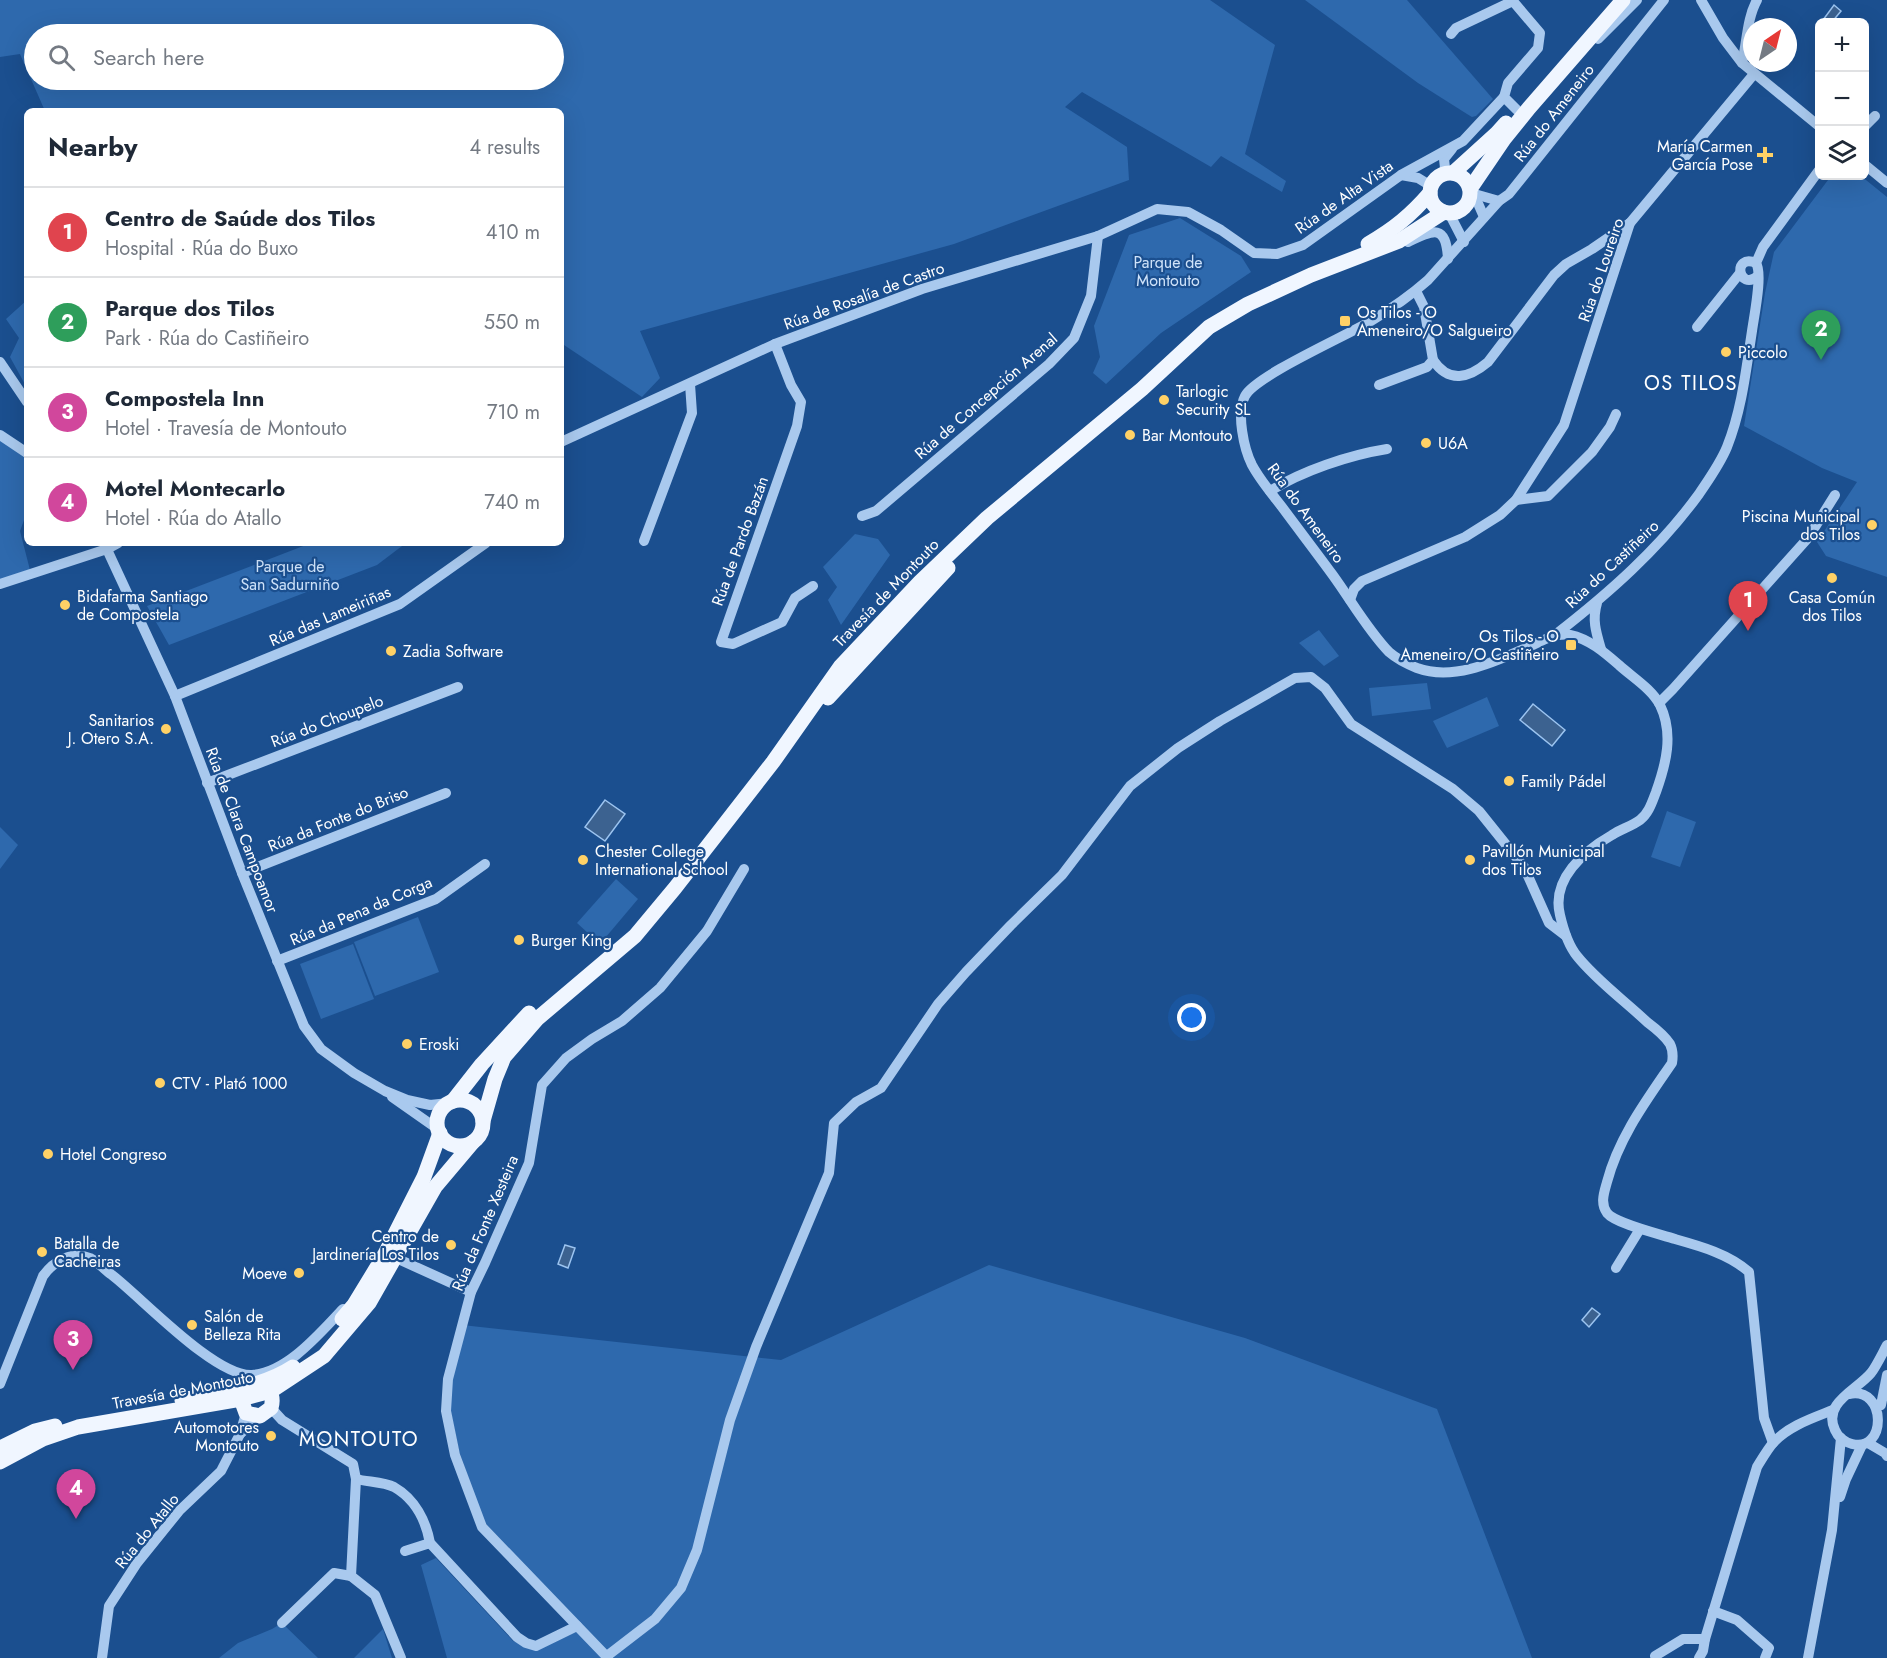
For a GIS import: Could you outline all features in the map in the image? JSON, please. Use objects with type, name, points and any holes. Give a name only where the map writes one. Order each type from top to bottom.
[{"type":"main road","points":[[1611,0],[1562,60],[1497,133],[1449,171],[1439,176],[1431,189],[1432,201],[1436,207],[1447,212],[1461,210],[1504,139],[1623,0]]},
{"type":"main road","points":[[1449,171],[1464,178],[1470,193]]},
{"type":"main road","name":"Travesía de Montouto","points":[[1324,270],[1392,231],[1412,214],[1431,189]]},
{"type":"main road","name":"Travesía de Montouto","points":[[0,1462],[43,1439],[78,1427],[172,1412],[251,1405],[267,1386],[318,1349],[390,1256],[435,1187],[481,1133],[495,1078],[504,1057],[537,1019],[635,936],[773,762],[840,667],[920,582],[987,518],[1142,389],[1209,327],[1248,304],[1324,270],[1398,241],[1447,212]]},
{"type":"main road","name":"Travesía de Montouto","points":[[390,1256],[424,1177],[439,1131],[438,1118],[444,1107],[451,1102],[482,1064],[533,1009],[585,972],[598,966]]},
{"type":"main road","points":[[451,1102],[467,1101],[473,1104],[482,1114],[483,1121]]},
{"type":"main road","points":[[439,1131],[443,1138],[454,1145],[467,1145],[473,1142]]},
{"type":"main road","points":[[251,1405],[273,1400],[267,1386]]},
{"type":"main road","name":"Travesía de Montouto","points":[[0,1448],[35,1431],[76,1420],[164,1404],[251,1405]]},
{"type":"street","points":[[1560,73],[1637,0]]},
{"type":"street","name":"Rúa do Ameneiro","points":[[1555,635],[1467,670],[1443,673],[1420,669],[1404,663],[1391,654],[1252,465],[1245,447],[1241,410],[1245,396],[1270,375],[1374,320],[1416,291],[1464,242],[1499,201],[1509,194],[1664,0]]},
{"type":"street","points":[[1701,0],[1723,38],[1742,63],[1819,126]]},
{"type":"street","points":[[1742,63],[1751,12],[1757,0]]},
{"type":"street","name":"Rúa de Alta Vista","points":[[1188,212],[1221,230],[1254,253],[1277,254],[1303,245],[1401,175],[1454,146],[1472,133],[1503,97],[1508,83],[1538,48],[1540,33],[1513,1],[1456,28],[1451,34]]},
{"type":"street","name":"Rúa do Loureiro","points":[[1350,600],[1354,589],[1362,581],[1465,537],[1500,515],[1516,500],[1564,425],[1630,223],[1754,74]]},
{"type":"street","points":[[1503,97],[1518,110]]},
{"type":"street","points":[[1865,126],[1875,116]]},
{"type":"street","name":"Rúa de Alta Vista","points":[[1449,171],[1444,159],[1454,146]]},
{"type":"street","points":[[1421,163],[1449,171]]},
{"type":"street","points":[[1869,168],[1887,183]]},
{"type":"street","points":[[1401,175],[1418,178],[1431,189]]},
{"type":"street","points":[[1697,327],[1740,273],[1740,267],[1750,261],[1756,264],[1763,248],[1815,176]]},
{"type":"street","points":[[1470,193],[1499,201]]},
{"type":"street","points":[[1470,193],[1477,201],[1484,217]]},
{"type":"street","name":"Rúa de Rosalía de Castro","points":[[564,441],[775,344],[922,289],[1098,236],[1157,209],[1188,212]]},
{"type":"street","points":[[1447,212],[1464,242]]},
{"type":"street","points":[[1416,291],[1424,307],[1433,360],[1442,372],[1458,376],[1468,375],[1488,362],[1554,275],[1566,264],[1630,223]]},
{"type":"street","points":[[1398,241],[1407,243],[1431,231],[1437,232],[1448,246],[1448,259]]},
{"type":"street","name":"Rúa de Concepción Arenal","points":[[862,516],[876,512],[1048,364],[1074,338],[1091,296],[1098,236]]},
{"type":"street","name":"Rúa do Castiñeiro","points":[[1555,635],[1597,603],[1659,544],[1715,471],[1726,449],[1742,398],[1758,291],[1759,268],[1756,264]]},
{"type":"street","points":[[1740,273],[1746,280],[1753,280],[1758,276]]},
{"type":"street","name":"Rúa de Pardo Bazán","points":[[775,344],[791,385],[801,402],[797,426],[721,642],[733,644],[782,622],[795,598],[813,586]]},
{"type":"street","points":[[1379,385],[1427,367],[1433,360]]},
{"type":"street","points":[[0,362],[24,398]]},
{"type":"street","points":[[644,541],[692,413],[690,384]]},
{"type":"street","points":[[1516,500],[1548,496],[1592,452],[1610,428],[1616,414]]},
{"type":"street","points":[[0,435],[24,451]]},
{"type":"street","points":[[1270,491],[1315,470],[1364,453],[1387,449]]},
{"type":"street","points":[[1659,703],[1808,538],[1835,495]]},
{"type":"street","points":[[0,584],[105,546]]},
{"type":"street","name":"Rúa de Clara Campoamor","points":[[105,546],[175,696],[242,873],[304,1026],[321,1049],[354,1073],[385,1091]]},
{"type":"street","name":"Rúa das Lameiriñas","points":[[175,696],[400,604],[482,546]]},
{"type":"street","points":[[1597,603],[1593,614],[1593,625],[1601,649]]},
{"type":"street","points":[[1555,635],[1569,635],[1601,649],[1659,703],[1667,725],[1668,744],[1664,768],[1647,814],[1638,822],[1614,833],[1574,865],[1559,891],[1559,910],[1566,936],[1575,954],[1670,1044],[1673,1053],[1672,1063],[1633,1120],[1621,1143],[1612,1163],[1602,1202],[1607,1212],[1614,1218],[1699,1246],[1739,1263],[1749,1272],[1764,1418],[1773,1443]]},
{"type":"street","points":[[608,1657],[655,1619],[681,1588],[697,1550],[730,1420],[741,1389],[756,1347],[829,1173],[834,1122],[856,1102],[882,1088],[938,1004],[966,972],[1062,875],[1130,786],[1178,748],[1295,678],[1311,677],[1325,687],[1351,724],[1453,789],[1479,811],[1524,867],[1549,923],[1566,936]]},
{"type":"street","name":"Rúa do Choupelo","points":[[207,783],[458,687]]},
{"type":"street","name":"Rúa da Fonte do Briso","points":[[242,873],[446,792]]},
{"type":"street","name":"Rúa da Pena da Corga","points":[[277,961],[436,899],[485,864]]},
{"type":"street","name":"Rúa da Fonte Xesteira","points":[[608,1657],[482,1527],[455,1455],[446,1411],[448,1379],[471,1292],[529,1163],[542,1085],[566,1058],[591,1039],[622,1021],[660,988],[706,931],[744,869]]},
{"type":"street","points":[[385,1091],[407,1100],[430,1105],[451,1102]]},
{"type":"street","points":[[385,1091],[439,1131]]},
{"type":"street","points":[[1617,1268],[1640,1228]]},
{"type":"street","points":[[0,1384],[43,1276],[50,1266],[68,1257],[78,1256],[91,1259],[189,1342],[224,1368],[246,1375],[254,1375],[278,1367],[301,1351],[345,1307],[370,1271],[390,1256],[471,1292]]},
{"type":"street","points":[[1871,1373],[1887,1345]]},
{"type":"street","points":[[1886,1454],[1865,1444],[1855,1445],[1841,1438],[1832,1422],[1833,1410],[1837,1403],[1850,1394],[1884,1360],[1887,1361]]},
{"type":"street","points":[[1881,1405],[1887,1375]]},
{"type":"street","points":[[1833,1520],[1846,1479],[1865,1444],[1881,1432],[1886,1420],[1881,1405],[1875,1398],[1858,1392],[1850,1394]]},
{"type":"street","points":[[251,1405],[282,1420],[353,1464],[356,1479],[351,1576]]},
{"type":"street","name":"Rúa do Atallo","points":[[102,1658],[109,1606],[137,1563],[179,1511],[221,1471],[240,1434],[251,1405]]},
{"type":"street","points":[[1699,1658],[1757,1467],[1773,1443],[1781,1436],[1833,1410]]},
{"type":"street","points":[[1800,1425],[1819,1422],[1834,1428]]},
{"type":"street","points":[[1808,1658],[1833,1520],[1841,1438]]},
{"type":"street","points":[[356,1479],[393,1486],[413,1503],[427,1527],[430,1543],[517,1637],[526,1643],[536,1646],[577,1626]]},
{"type":"street","points":[[405,1551],[430,1543]]},
{"type":"street","points":[[282,1623],[334,1573],[351,1576],[375,1595],[401,1658]]},
{"type":"street","points":[[1713,1611],[1737,1620],[1768,1648],[1765,1658]]},
{"type":"street","points":[[1655,1656],[1683,1639],[1705,1640]]},
{"type":"green space","points":[[0,0],[1210,0],[1275,45],[1245,154],[1286,181],[1282,192],[1221,156],[1211,167],[1082,92],[1065,107],[1127,147],[1129,180],[954,244],[640,331],[660,378],[642,397],[564,345],[564,108],[44,108],[36,90],[564,90],[564,24],[24,24],[24,63],[20,54],[0,57]]},
{"type":"green space","points":[[1305,0],[1407,0],[1493,99],[1476,116],[1472,117],[1418,83]]},
{"type":"green space","points":[[1828,180],[1866,180],[1887,197],[1887,577],[1826,556],[1817,542],[1857,482],[1822,468],[1744,426],[1765,293],[1774,252]]},
{"type":"green space","name":"Parque de Montouto","points":[[1180,218],[1241,256],[1251,272],[1161,333],[1106,384],[1093,373],[1100,357],[1094,326],[1129,235]]},
{"type":"green space","points":[[24,303],[24,383],[10,357],[19,338],[6,319]]},
{"type":"green space","points":[[0,431],[24,449],[24,520],[20,531],[31,574],[0,584]]},
{"type":"green space","points":[[855,534],[878,539],[890,555],[841,625],[828,600],[837,587],[823,567]]},
{"type":"green space","name":"Parque de San Sadurniño","points":[[303,546],[402,546],[377,565],[169,645],[147,606]]},
{"type":"green space","points":[[1319,630],[1339,656],[1324,666],[1299,643]]},
{"type":"green space","points":[[1427,683],[1431,709],[1372,716],[1369,688]]},
{"type":"green space","points":[[1487,697],[1499,726],[1447,748],[1433,721]]},
{"type":"green space","points":[[1667,811],[1696,822],[1680,867],[1651,857]]},
{"type":"green space","points":[[0,827],[18,845],[0,869]]},
{"type":"green space","points":[[616,879],[638,899],[600,944],[577,923]]},
{"type":"green space","points":[[418,917],[439,972],[375,996],[354,942]]},
{"type":"green space","points":[[353,944],[374,999],[321,1019],[300,964]]},
{"type":"green space","points":[[989,1265],[1245,1338],[1437,1409],[1532,1658],[447,1658],[421,1565],[436,1558],[513,1641],[537,1649],[576,1632],[484,1522],[459,1451],[450,1408],[450,1387],[462,1325],[781,1360]]},
{"type":"green space","points":[[282,1623],[318,1658],[219,1658],[238,1643]]},
{"type":"green space","points":[[383,1629],[392,1658],[354,1658]]},
{"type":"shaded area","points":[[1834,5],[1841,11],[1835,18],[1824,18]]},
{"type":"shaded area","points":[[1533,704],[1565,730],[1552,746],[1520,720]]},
{"type":"shaded area","points":[[605,800],[625,814],[605,841],[585,827]]},
{"type":"shaded area","points":[[565,1245],[575,1248],[568,1268],[558,1264]]},
{"type":"shaded area","points":[[1592,1308],[1600,1314],[1589,1327],[1582,1320]]},
{"type":"place","name":"María Carmen García Pose","points":[[1765,155]]},
{"type":"place","name":"Os Tilos - O Ameneiro/O Salgueiro","points":[[1345,321]]},
{"type":"place","name":"Piccolo","points":[[1726,352]]},
{"type":"place","name":"Parque dos Tilos","points":[[1821,360]]},
{"type":"place","name":"Tarlogic Security SL","points":[[1164,400]]},
{"type":"place","name":"Bar Montouto","points":[[1130,435]]},
{"type":"place","name":"U6A","points":[[1426,443]]},
{"type":"place","name":"Piscina Municipal dos Tilos","points":[[1872,525]]},
{"type":"place","name":"Casa Común dos Tilos","points":[[1832,578]]},
{"type":"place","name":"Bidafarma Santiago de Compostela","points":[[65,605]]},
{"type":"place","name":"Centro de Saúde dos Tilos","points":[[1748,631]]},
{"type":"place","name":"Os Tilos - O Ameneiro/O Castiñeiro","points":[[1571,645]]},
{"type":"place","name":"Zadia Software","points":[[391,651]]},
{"type":"place","name":"Sanitarios J. Otero S.A.","points":[[166,729]]},
{"type":"place","name":"Family Pádel","points":[[1509,781]]},
{"type":"place","name":"Chester College International School","points":[[583,860]]},
{"type":"place","name":"Pavillón Municipal dos Tilos","points":[[1470,860]]},
{"type":"place","name":"Burger King","points":[[519,940]]},
{"type":"place","name":"Eroski","points":[[407,1044]]},
{"type":"place","name":"CTV - Plató 1000","points":[[160,1083]]},
{"type":"place","name":"Hotel Congreso","points":[[48,1154]]},
{"type":"place","name":"Centro de Jardinería Los Tilos","points":[[451,1245]]},
{"type":"place","name":"Batalla de Cacheiras","points":[[42,1252]]},
{"type":"place","name":"Moeve","points":[[299,1273]]},
{"type":"place","name":"Salón de Belleza Rita","points":[[192,1325]]},
{"type":"place","name":"Compostela Inn","points":[[73,1370]]},
{"type":"place","name":"Automotores Montouto","points":[[271,1436]]},
{"type":"place","name":"Motel Montecarlo","points":[[76,1519]]},
{"type":"district","name":"OS TILOS","points":[[1691,383]]},
{"type":"district","name":"MONTOUTO","points":[[359,1439]]}]
